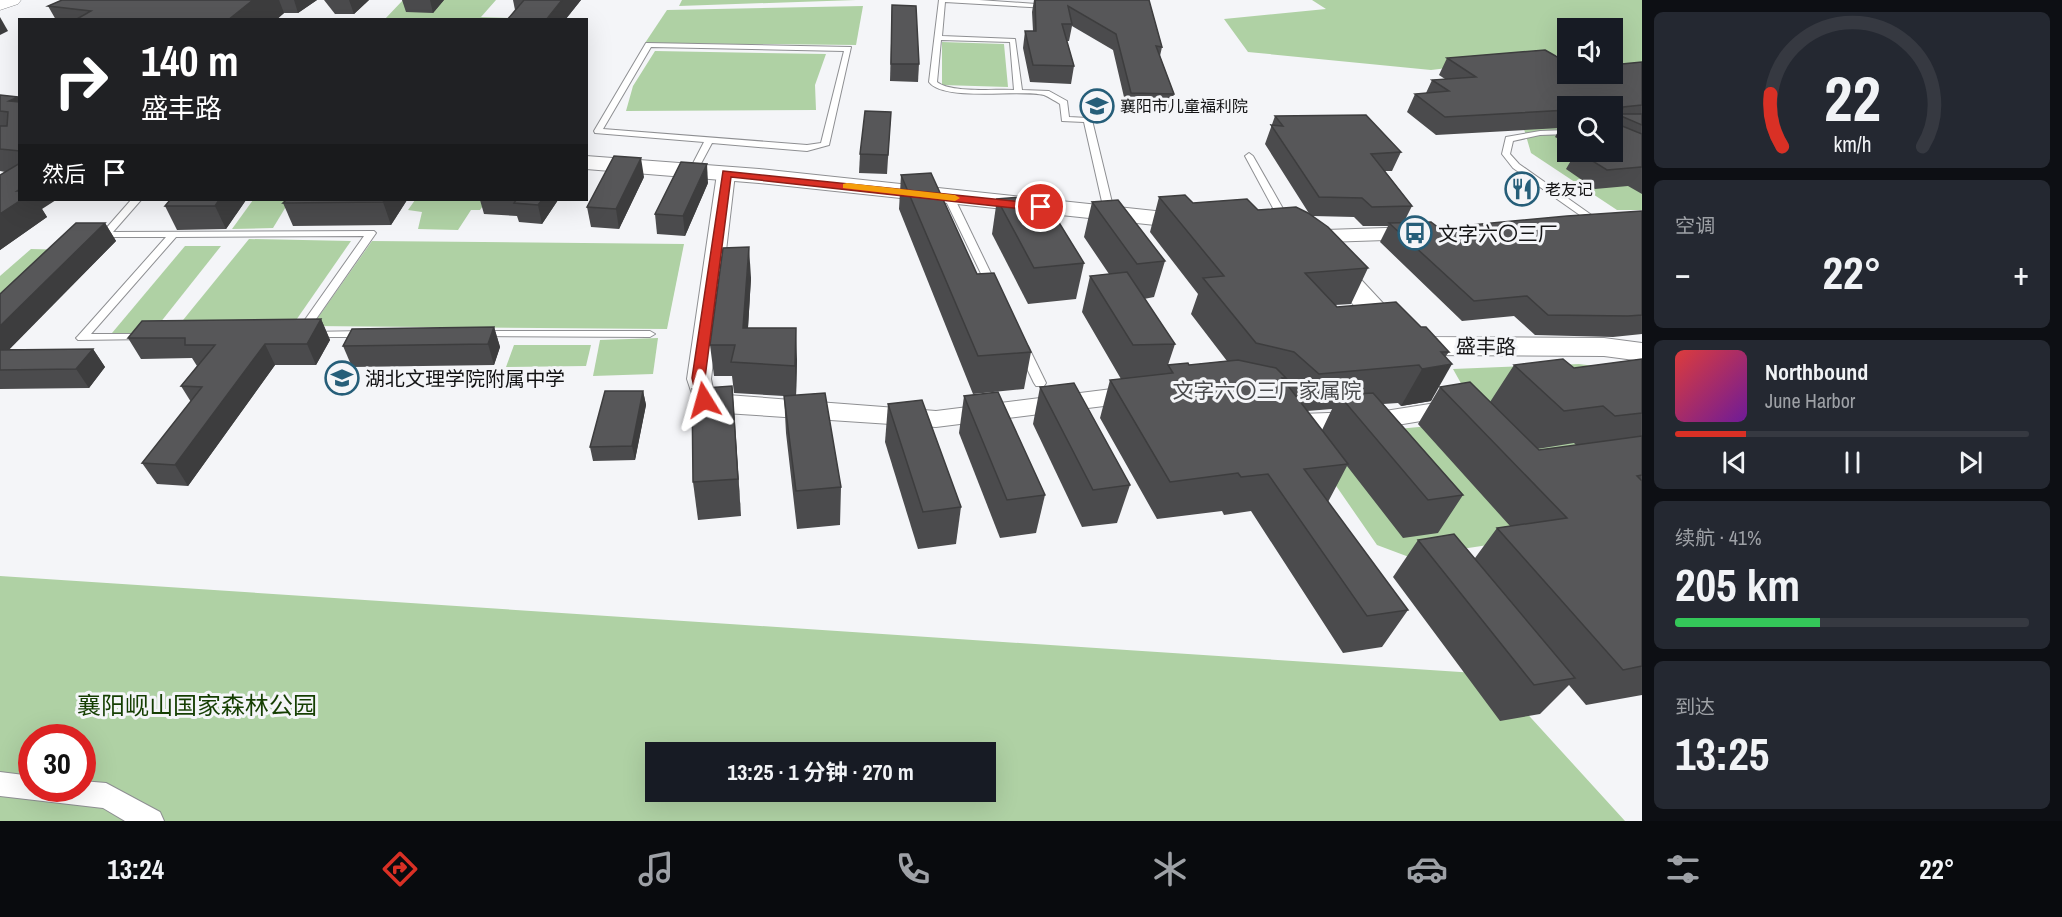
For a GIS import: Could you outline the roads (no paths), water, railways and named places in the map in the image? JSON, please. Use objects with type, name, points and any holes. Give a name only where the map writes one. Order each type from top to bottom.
[{"type":"highway","points":[[0,5],[12,0]]},
{"type":"street","points":[[588,162],[1217,224]]},
{"type":"street","points":[[726,174],[699,378],[704,400],[725,405],[936,419],[1158,392]]},
{"type":"street","name":"盛丰路","points":[[1264,227],[1293,232],[1311,242],[1374,308],[1409,340],[1423,346],[1604,348],[1642,352]]},
{"type":"street","points":[[1293,232],[1326,236],[1421,233]]},
{"type":"street","points":[[1374,308],[1424,366]]},
{"type":"street","points":[[1269,397],[1295,423],[1385,419],[1459,407],[1445,391]]},
{"type":"street","points":[[0,784],[18,786]]},
{"type":"street","points":[[96,795],[106,796],[152,821]]},
{"type":"lane","points":[[1059,6],[943,0],[933,82],[936,86],[951,90],[1046,93],[1057,97],[1064,103],[1065,119],[1088,120],[1110,215]]},
{"type":"lane","points":[[938,38],[1013,40],[1018,92]]},
{"type":"lane","points":[[649,45],[848,49],[825,145],[807,148],[709,140],[598,131],[649,45]]},
{"type":"lane","points":[[1557,132],[1509,139],[1506,154],[1516,166],[1597,223]]},
{"type":"lane","points":[[693,171],[709,140]]},
{"type":"lane","points":[[1249,156],[1293,232]]},
{"type":"lane","points":[[949,197],[999,300]]},
{"type":"lane","points":[[135,201],[105,235],[371,233],[295,334],[382,334]]},
{"type":"lane","points":[[1576,225],[1608,222]]},
{"type":"lane","points":[[162,336],[82,338],[174,234]]},
{"type":"lane","points":[[1014,331],[1040,383]]},
{"type":"lane","points":[[464,334],[650,334]]},
{"type":"place","name":"襄阳市儿童福利院","points":[[1097,106]]},
{"type":"place","name":"老友记","points":[[1522,189]]},
{"type":"place","name":"文字六〇三厂","points":[[1415,233]]},
{"type":"place","name":"湖北文理学院附属中学","points":[[342,378]]},
{"type":"district","name":"文字六〇三厂家属院","points":[[1267,390]]},
{"type":"park label","name":"襄阳岘山国家森林公园","points":[[197,705]]}]
